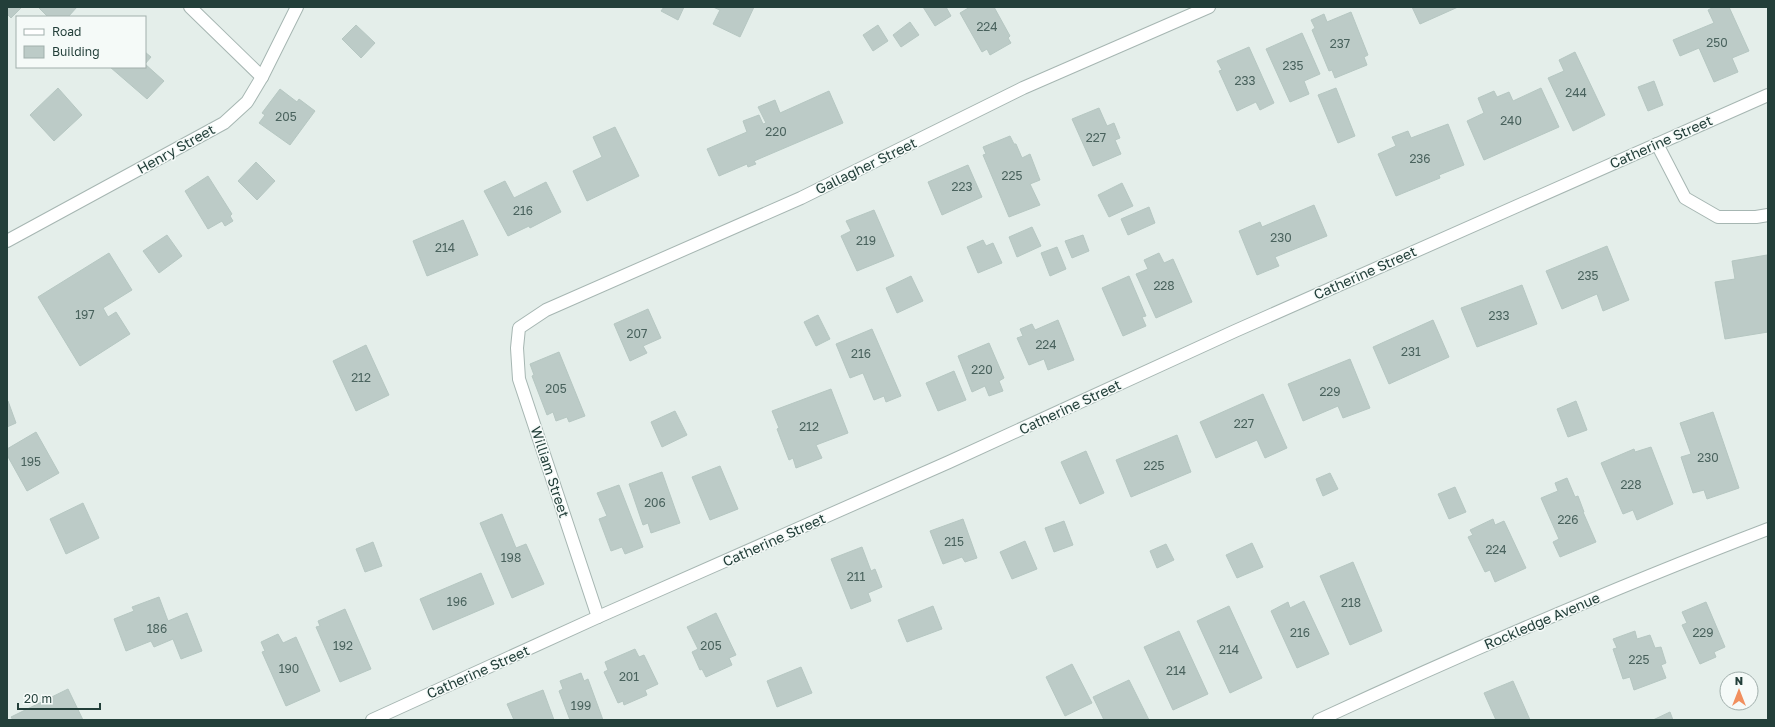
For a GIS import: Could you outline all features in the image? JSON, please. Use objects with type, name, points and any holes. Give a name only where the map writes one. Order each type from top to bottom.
[{"type":"street","points":[[190,7],[262,77]]},
{"type":"street","name":"Henry Street","points":[[7,241],[224,123],[247,102],[262,77],[297,7]]},
{"type":"street","name":"Gallagher Street","points":[[523,326],[546,310],[801,198],[1023,88],[1208,7]]},
{"type":"street","name":"Catherine Street","points":[[372,720],[942,466],[1242,327],[1768,95]]},
{"type":"street","points":[[1657,144],[1685,198],[1718,217],[1756,217],[1768,215]]},
{"type":"street","name":"William Street","points":[[523,326],[519,328],[516,348],[519,379],[598,618]]},
{"type":"street","name":"Rockledge Avenue","points":[[1319,720],[1390,687],[1660,571],[1768,529]]},
{"type":"building","points":[[7,7],[22,7],[11,18],[7,14]]},
{"type":"building","points":[[38,7],[77,7],[69,16],[47,16]]},
{"type":"building","points":[[664,7],[684,7],[678,20],[661,11]]},
{"type":"building","points":[[713,7],[754,7],[740,37],[713,24],[720,10]]},
{"type":"building","points":[[923,7],[946,7],[951,16],[935,26]]},
{"type":"building","points":[[970,7],[994,7],[1010,36],[1008,38],[1011,43],[990,55],[987,49],[982,52],[960,13]]},
{"type":"building","points":[[1412,7],[1458,7],[1420,24]]},
{"type":"building","points":[[1714,7],[1729,7],[1749,51],[1732,58],[1738,72],[1714,82],[1699,48],[1680,56],[1673,40],[1714,23],[1708,10]]},
{"type":"building","points":[[1351,12],[1368,55],[1364,57],[1367,65],[1335,78],[1332,70],[1329,71],[1312,30],[1315,28],[1311,20],[1324,14],[1327,22]]},
{"type":"building","points":[[910,22],[919,35],[901,47],[893,35]]},
{"type":"building","points":[[356,25],[375,43],[361,58],[342,39]]},
{"type":"building","points":[[878,25],[888,41],[873,51],[863,35]]},
{"type":"building","points":[[1302,33],[1320,74],[1304,81],[1309,94],[1290,102],[1266,49]]},
{"type":"building","points":[[1249,47],[1274,103],[1260,110],[1256,102],[1237,111],[1219,71],[1222,70],[1217,61]]},
{"type":"building","points":[[1575,52],[1605,115],[1573,131],[1548,78],[1564,71],[1559,60]]},
{"type":"building","points":[[146,53],[151,57],[146,63]]},
{"type":"building","points":[[146,65],[164,81],[147,99],[111,68],[146,68]]},
{"type":"building","points":[[1654,81],[1663,105],[1648,111],[1638,87]]},
{"type":"building","points":[[58,88],[82,115],[54,141],[30,115]]},
{"type":"building","points":[[1336,88],[1355,136],[1338,143],[1318,95]]},
{"type":"building","points":[[1541,88],[1559,127],[1484,160],[1467,121],[1484,113],[1478,98],[1494,91],[1497,97],[1509,92],[1513,101]]},
{"type":"building","points":[[280,89],[297,102],[299,99],[315,111],[290,145],[259,123],[265,115],[262,113]]},
{"type":"building","points":[[829,91],[843,123],[754,161],[756,164],[748,167],[747,164],[719,176],[707,149],[747,132],[743,121],[759,115],[763,124],[766,123],[758,107],[775,100],[780,113]]},
{"type":"building","points":[[1099,108],[1107,126],[1114,123],[1120,138],[1115,140],[1121,154],[1093,166],[1072,119]]},
{"type":"building","points":[[1448,124],[1464,165],[1439,175],[1440,178],[1396,196],[1378,154],[1396,146],[1392,137],[1408,131],[1411,138]]},
{"type":"building","points":[[615,127],[639,176],[587,201],[573,171],[602,157],[593,137]]},
{"type":"building","points":[[1010,136],[1014,144],[1016,144],[1022,158],[1030,154],[1040,180],[1030,184],[1040,205],[1009,217],[983,155],[986,154],[983,147]]},
{"type":"building","points":[[256,162],[275,181],[257,200],[238,181]]},
{"type":"building","points":[[968,165],[982,197],[942,215],[928,182]]},
{"type":"building","points":[[208,176],[232,214],[230,216],[233,221],[225,226],[222,221],[208,229],[185,191]]},
{"type":"building","points":[[505,181],[514,198],[546,182],[561,212],[530,228],[529,226],[508,236],[484,191]]},
{"type":"building","points":[[1122,183],[1133,206],[1109,217],[1098,195]]},
{"type":"building","points":[[1314,205],[1327,236],[1275,257],[1279,266],[1257,275],[1239,231],[1260,222],[1262,227]]},
{"type":"building","points":[[1149,207],[1155,223],[1128,235],[1121,219]]},
{"type":"building","points":[[874,210],[894,256],[857,271],[841,236],[851,231],[846,221]]},
{"type":"building","points":[[463,220],[478,255],[427,276],[413,241]]},
{"type":"building","points":[[1032,227],[1041,246],[1017,257],[1009,237]]},
{"type":"building","points":[[167,235],[182,256],[159,273],[143,251]]},
{"type":"building","points":[[1083,235],[1089,251],[1072,258],[1065,241]]},
{"type":"building","points":[[983,240],[986,246],[993,243],[1002,263],[978,273],[967,247]]},
{"type":"building","points":[[1607,246],[1629,300],[1603,311],[1597,294],[1562,309],[1546,271]]},
{"type":"building","points":[[1057,247],[1066,269],[1050,276],[1041,253]]},
{"type":"building","points":[[109,253],[132,290],[103,308],[108,317],[116,312],[130,334],[80,366],[38,297]]},
{"type":"building","points":[[1159,253],[1164,263],[1173,259],[1192,302],[1156,318],[1136,274],[1148,269],[1144,260]]},
{"type":"building","points":[[1767,255],[1768,332],[1725,339],[1715,282],[1735,279],[1732,261]]},
{"type":"building","points":[[911,276],[923,301],[897,313],[886,288]]},
{"type":"building","points":[[1129,276],[1146,316],[1142,317],[1146,326],[1123,336],[1102,288]]},
{"type":"building","points":[[1522,285],[1537,324],[1477,347],[1461,308]]},
{"type":"building","points":[[648,309],[661,338],[643,346],[647,353],[630,361],[614,324]]},
{"type":"building","points":[[818,315],[830,339],[816,346],[804,322]]},
{"type":"building","points":[[1058,320],[1074,360],[1048,370],[1044,359],[1029,365],[1017,338],[1023,336],[1020,329],[1032,324],[1035,330]]},
{"type":"building","points":[[1433,320],[1449,357],[1389,384],[1373,347]]},
{"type":"building","points":[[872,329],[901,396],[886,402],[884,396],[874,400],[863,373],[850,378],[836,344]]},
{"type":"building","points":[[989,343],[1004,378],[999,381],[1003,391],[989,396],[985,386],[972,392],[958,356]]},
{"type":"building","points":[[366,345],[389,395],[356,411],[333,361]]},
{"type":"building","points":[[559,352],[585,416],[569,422],[567,417],[556,421],[553,412],[547,415],[532,376],[534,375],[530,364]]},
{"type":"building","points":[[1350,359],[1370,408],[1343,418],[1338,406],[1303,421],[1288,384]]},
{"type":"building","points":[[954,371],[966,400],[938,411],[926,383]]},
{"type":"building","points":[[831,389],[848,433],[816,445],[822,458],[796,468],[793,458],[789,460],[772,411]]},
{"type":"building","points":[[1263,394],[1287,448],[1265,458],[1257,440],[1216,458],[1200,422]]},
{"type":"building","points":[[8,401],[16,423],[7,427],[7,402]]},
{"type":"building","points":[[1576,401],[1587,430],[1568,437],[1557,409]]},
{"type":"building","points":[[675,411],[687,435],[662,447],[651,422]]},
{"type":"building","points":[[1713,412],[1739,488],[1707,499],[1704,490],[1693,493],[1681,457],[1691,454],[1680,423]]},
{"type":"building","points":[[36,432],[59,473],[27,491],[7,455],[7,449]]},
{"type":"building","points":[[1177,435],[1191,472],[1131,497],[1116,460]]},
{"type":"building","points":[[1651,447],[1673,504],[1637,520],[1633,510],[1623,514],[1601,463],[1634,449],[1635,452]]},
{"type":"building","points":[[1086,451],[1104,493],[1080,504],[1061,462]]},
{"type":"building","points":[[720,466],[738,509],[710,520],[692,477]]},
{"type":"building","points":[[662,472],[680,523],[651,533],[648,523],[643,525],[629,484]]},
{"type":"building","points":[[1330,473],[1338,489],[1323,496],[1316,479]]},
{"type":"building","points":[[1567,478],[1575,497],[1578,496],[1596,542],[1560,557],[1553,542],[1559,539],[1541,498],[1558,491],[1555,483]]},
{"type":"building","points":[[619,485],[643,547],[625,554],[622,547],[611,551],[599,519],[607,516],[597,493]]},
{"type":"building","points":[[1455,487],[1466,512],[1449,519],[1438,494]]},
{"type":"building","points":[[83,503],[99,538],[66,554],[50,519]]},
{"type":"building","points":[[502,514],[516,548],[526,544],[544,584],[512,598],[480,523]]},
{"type":"building","points":[[963,519],[977,558],[965,562],[962,557],[943,564],[930,531]]},
{"type":"building","points":[[1493,519],[1495,525],[1504,521],[1526,568],[1495,582],[1490,570],[1485,572],[1468,537],[1473,535],[1470,530]]},
{"type":"building","points":[[1064,521],[1073,545],[1054,552],[1045,528]]},
{"type":"building","points":[[1025,541],[1037,569],[1012,579],[1000,552]]},
{"type":"building","points":[[373,542],[382,566],[365,572],[356,549]]},
{"type":"building","points":[[1252,543],[1263,567],[1237,578],[1226,555]]},
{"type":"building","points":[[1166,544],[1174,560],[1157,568],[1150,551]]},
{"type":"building","points":[[862,547],[871,571],[875,569],[882,587],[868,593],[871,601],[851,609],[831,559]]},
{"type":"building","points":[[1353,562],[1382,631],[1350,645],[1320,576]]},
{"type":"building","points":[[481,573],[494,604],[433,630],[420,599]]},
{"type":"building","points":[[159,597],[168,621],[187,613],[202,651],[181,659],[173,639],[154,647],[151,641],[126,651],[114,619],[134,611],[132,607]]},
{"type":"building","points":[[1304,601],[1329,654],[1297,668],[1271,611],[1288,602],[1290,608]]},
{"type":"building","points":[[1706,602],[1725,647],[1714,652],[1716,657],[1700,664],[1682,625],[1687,623],[1682,612]]},
{"type":"building","points":[[933,606],[942,629],[907,642],[898,620]]},
{"type":"building","points":[[1229,606],[1262,678],[1230,693],[1197,621]]},
{"type":"building","points":[[345,609],[371,669],[340,682],[316,627],[320,626],[318,621]]},
{"type":"building","points":[[716,613],[736,655],[729,658],[732,665],[706,677],[702,669],[700,670],[692,652],[698,649],[687,627]]},
{"type":"building","points":[[1179,631],[1208,694],[1173,710],[1144,647]]},
{"type":"building","points":[[1635,631],[1637,639],[1650,635],[1655,648],[1661,647],[1666,663],[1661,665],[1666,678],[1634,690],[1630,677],[1623,679],[1613,649],[1617,648],[1613,639]]},
{"type":"building","points":[[278,634],[283,643],[296,637],[320,691],[286,706],[262,652],[265,651],[261,642]]},
{"type":"building","points":[[635,649],[639,657],[644,655],[658,684],[645,690],[647,695],[624,705],[623,701],[618,703],[604,672],[608,670],[605,662]]},
{"type":"building","points":[[1072,664],[1092,703],[1065,716],[1046,677]]},
{"type":"building","points":[[801,667],[812,693],[777,707],[767,681]]},
{"type":"building","points":[[581,673],[584,681],[588,679],[603,720],[570,720],[559,691],[563,689],[560,681]]},
{"type":"building","points":[[1129,680],[1149,720],[1104,720],[1093,697]]},
{"type":"building","points":[[1513,681],[1530,720],[1496,720],[1484,693]]},
{"type":"building","points":[[68,689],[83,720],[13,720],[11,717]]},
{"type":"building","points":[[543,690],[554,720],[514,720],[507,704]]},
{"type":"building","points":[[1670,712],[1673,720],[1653,720]]}]
